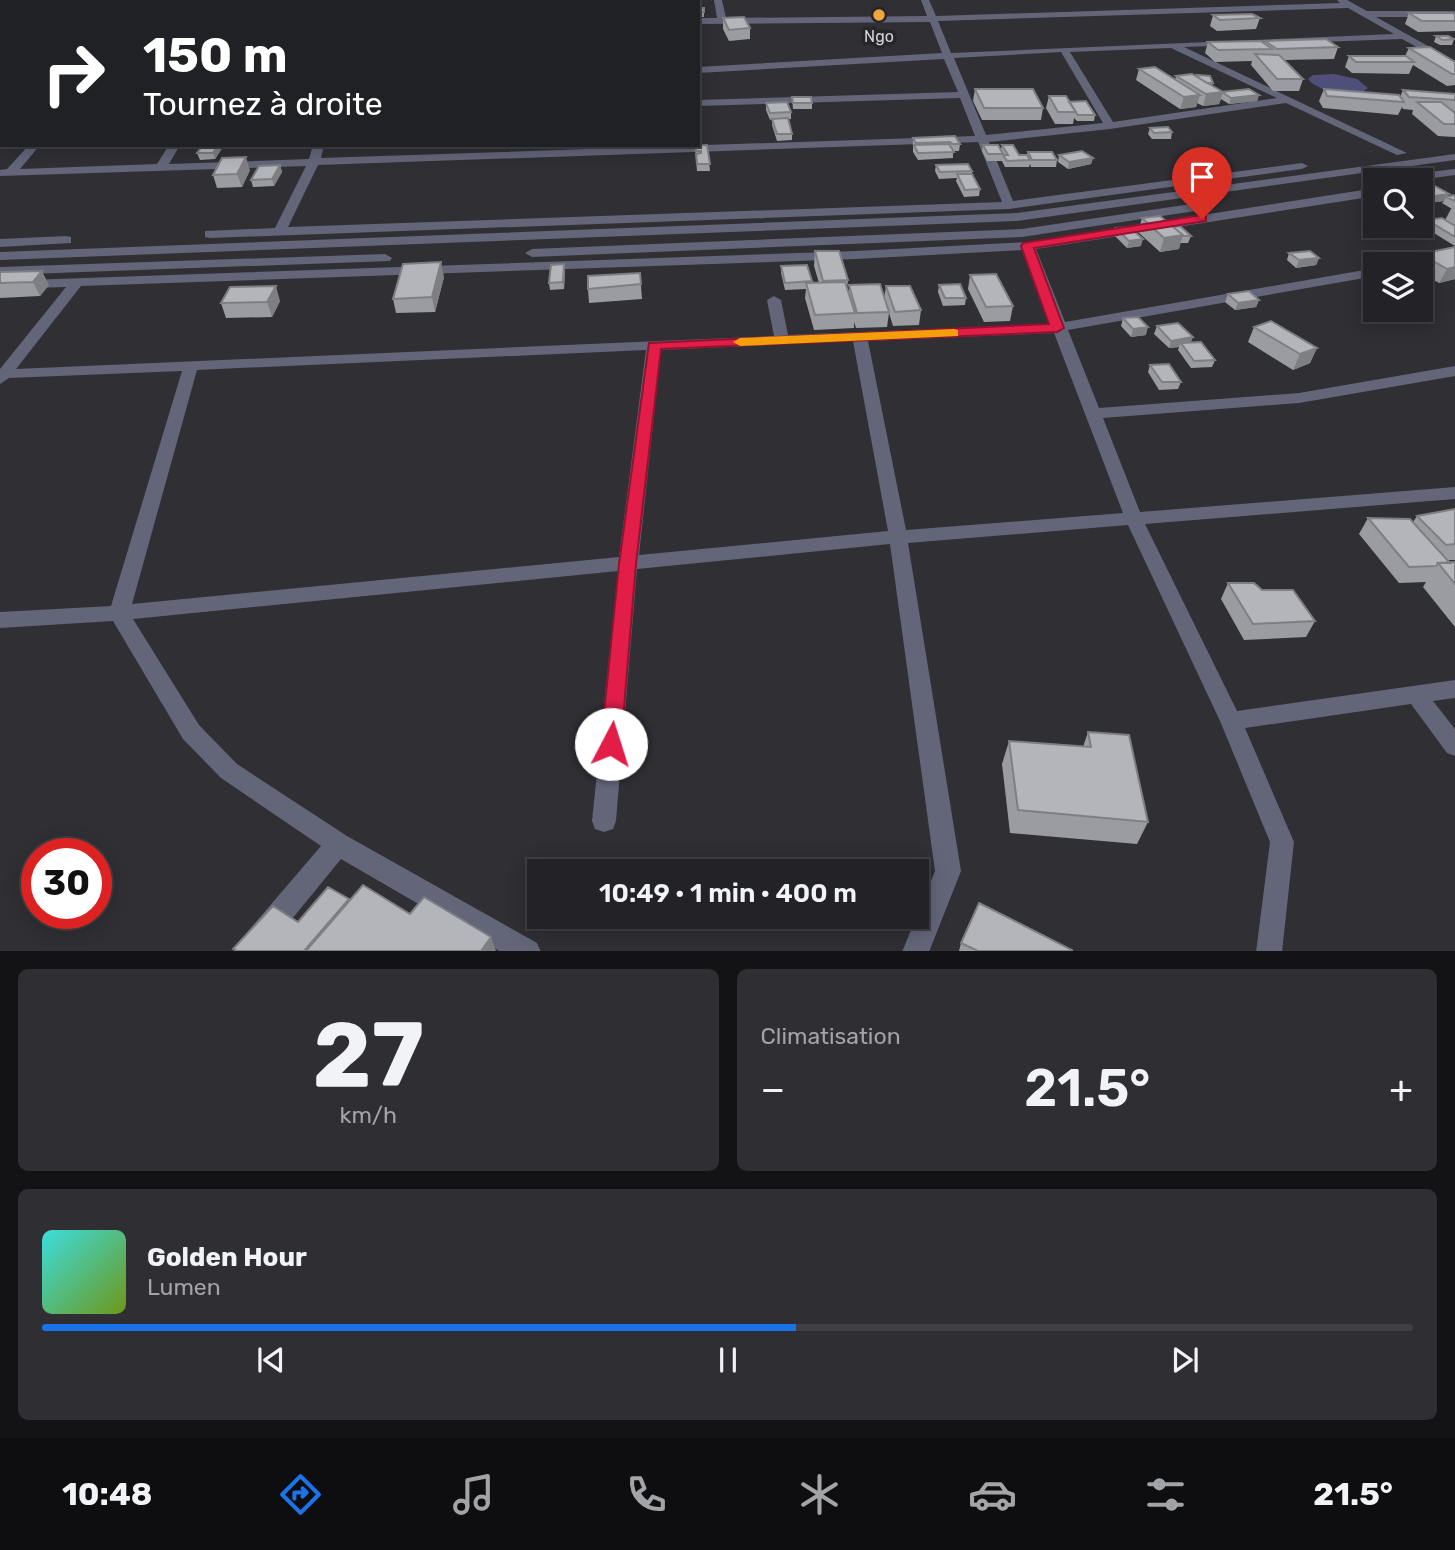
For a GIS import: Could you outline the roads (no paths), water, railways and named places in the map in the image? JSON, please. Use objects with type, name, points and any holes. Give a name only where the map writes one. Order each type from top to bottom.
[{"type":"street","points":[[718,0],[722,20]]},
{"type":"street","points":[[925,0],[1009,205]]},
{"type":"street","points":[[1247,0],[1259,8]]},
{"type":"street","points":[[700,21],[934,19],[1259,8],[1345,2],[1455,65]]},
{"type":"street","points":[[1037,8],[1045,15]]},
{"type":"street","points":[[1367,14],[1455,13]]},
{"type":"street","points":[[700,70],[1063,48],[1402,36]]},
{"type":"street","points":[[1170,45],[1401,153]]},
{"type":"street","points":[[1063,48],[1110,126]]},
{"type":"street","points":[[1432,53],[1455,52]]},
{"type":"street","points":[[700,103],[965,95]]},
{"type":"street","points":[[700,147],[982,139],[1110,126],[1285,100]]},
{"type":"street","points":[[5,173],[33,147]]},
{"type":"street","points":[[160,168],[174,147]]},
{"type":"street","points":[[280,231],[314,162],[318,147]]},
{"type":"street","points":[[5,173],[688,147]]},
{"type":"street","points":[[0,243],[1009,205],[1455,147]]},
{"type":"street","points":[[0,256],[1017,217],[1455,157]]},
{"type":"street","points":[[1433,175],[1455,172]]},
{"type":"street","points":[[1433,184],[1455,181]]},
{"type":"street","points":[[0,271],[1022,233],[1363,185]]},
{"type":"street","points":[[0,285],[856,255],[1027,246],[1363,194]]},
{"type":"street","points":[[851,240],[856,255]]},
{"type":"street","points":[[1027,246],[1134,519],[1231,721],[1282,842],[1269,951]]},
{"type":"street","points":[[2,376],[191,365],[1057,328],[1363,274]]},
{"type":"street","points":[[2,376],[77,282]]},
{"type":"street","points":[[774,300],[782,341]]},
{"type":"street","points":[[860,338],[898,537],[948,871],[915,951]]},
{"type":"street","points":[[604,821],[628,564],[654,345]]},
{"type":"street","points":[[191,365],[119,613],[191,732],[229,771],[338,844],[528,951]]},
{"type":"street","points":[[1092,414],[1299,398],[1455,371]]},
{"type":"street","points":[[0,620],[119,613],[898,537],[1455,492]]},
{"type":"street","points":[[1231,721],[1455,689]]},
{"type":"street","points":[[1416,695],[1455,746]]},
{"type":"street","points":[[247,951],[338,844]]},
{"type":"place","name":"Ngo","points":[[879,15]]}]
